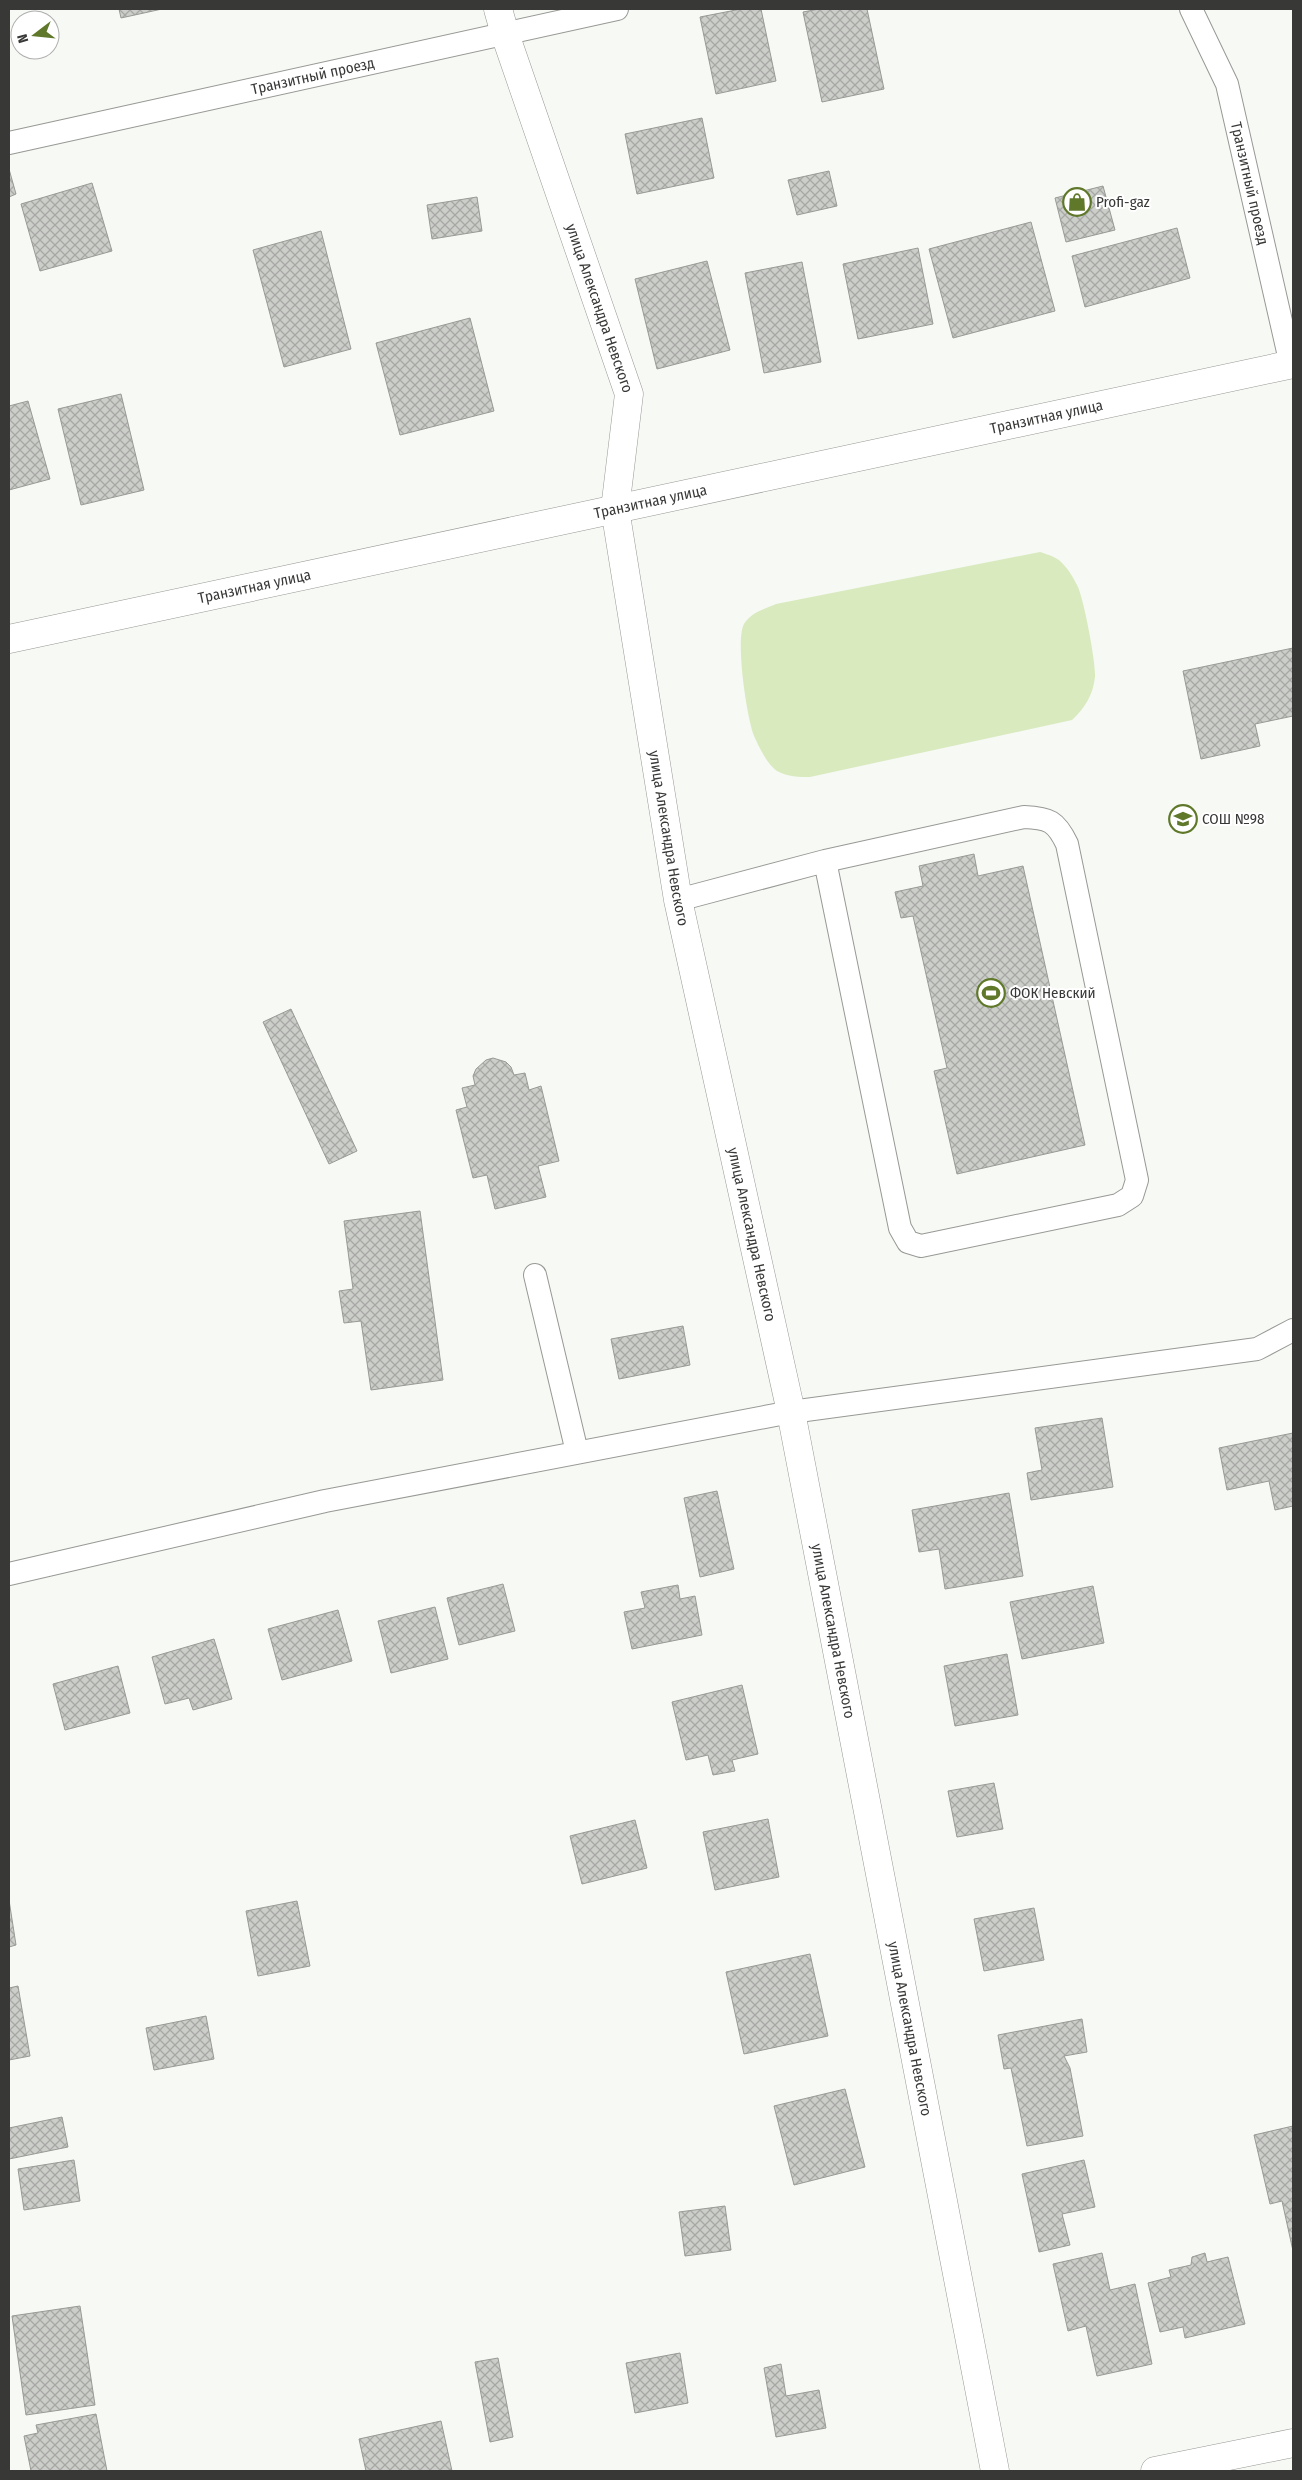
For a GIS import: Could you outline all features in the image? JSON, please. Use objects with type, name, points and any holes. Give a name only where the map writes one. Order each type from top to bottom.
[{"type":"street","name":"улица Александра Невского","points":[[501,21],[629,394],[615,510],[678,900],[791,1412],[995,2471]]},
{"type":"street","name":"Транзитная улица","points":[[9,639],[1292,365]]},
{"type":"street","points":[[1155,2471],[1293,2443]]},
{"type":"lane","name":"Транзитный проезд","points":[[9,143],[501,21],[617,9]]},
{"type":"lane","name":"Транзитный проезд","points":[[1190,9],[1228,84],[1292,365]]},
{"type":"lane","points":[[678,900],[825,861],[1024,817],[1044,818],[1059,828],[1068,844],[1137,1180],[1132,1196],[1118,1205],[921,1246],[908,1242],[900,1228],[825,861]]},
{"type":"lane","points":[[535,1275],[577,1452]]},
{"type":"lane","points":[[9,1574],[324,1501],[577,1452],[791,1412],[1257,1349],[1293,1330]]},
{"type":"green space","points":[[1040,552],[1053,556],[1065,566],[1071,575],[1078,587],[1089,632],[1095,669],[1094,684],[1088,701],[1072,720],[810,777],[785,774],[777,771],[770,764],[751,727],[743,679],[741,662],[742,633],[744,624],[750,617],[776,604]]},
{"type":"building","points":[[119,9],[162,9],[121,18]]},
{"type":"building","points":[[741,9],[761,9],[776,81],[716,94],[700,17]]},
{"type":"building","points":[[819,9],[867,9],[884,89],[822,102],[803,12]]},
{"type":"building","points":[[702,118],[714,178],[637,194],[625,134]]},
{"type":"building","points":[[9,169],[16,194],[9,197]]},
{"type":"building","points":[[829,171],[837,206],[797,215],[788,180]]},
{"type":"building","points":[[92,183],[112,251],[40,271],[21,204]]},
{"type":"building","points":[[1103,186],[1115,230],[1066,242],[1055,198]]},
{"type":"building","points":[[477,197],[482,231],[432,239],[427,205]]},
{"type":"building","points":[[1031,222],[1055,311],[953,338],[929,249]]},
{"type":"building","points":[[1177,228],[1190,278],[1085,307],[1072,256]]},
{"type":"building","points":[[321,231],[351,349],[284,367],[253,250]]},
{"type":"building","points":[[918,248],[933,324],[858,339],[843,264]]},
{"type":"building","points":[[707,261],[730,350],[657,369],[635,279]]},
{"type":"building","points":[[802,262],[821,362],[764,373],[745,273]]},
{"type":"building","points":[[470,318],[494,411],[400,435],[376,343]]},
{"type":"building","points":[[121,394],[144,490],[81,505],[58,409]]},
{"type":"building","points":[[28,401],[50,479],[9,490],[9,406]]},
{"type":"building","points":[[1293,648],[1293,716],[1255,724],[1260,746],[1201,759],[1183,671]]},
{"type":"building","name":"ФОК Невский","points":[[974,854],[978,876],[1023,866],[1085,1145],[957,1174],[934,1071],[947,1068],[913,916],[901,918],[895,892],[923,886],[919,866]]},
{"type":"building","points":[[291,1009],[357,1151],[329,1164],[263,1022]]},
{"type":"building","points":[[493,1058],[506,1062],[511,1067],[514,1075],[525,1073],[529,1090],[541,1086],[559,1161],[538,1166],[546,1197],[495,1209],[487,1175],[473,1178],[456,1110],[467,1107],[462,1088],[475,1085],[473,1076],[476,1069],[486,1060]]},
{"type":"building","points":[[420,1211],[443,1380],[371,1390],[361,1321],[344,1323],[339,1291],[353,1289],[344,1221]]},
{"type":"building","points":[[683,1326],[690,1365],[619,1379],[611,1339]]},
{"type":"building","points":[[1102,1418],[1113,1487],[1031,1500],[1027,1473],[1042,1470],[1035,1428]]},
{"type":"building","points":[[1293,1433],[1293,1506],[1275,1510],[1269,1481],[1227,1490],[1219,1448]]},
{"type":"building","points":[[717,1491],[734,1569],[700,1577],[684,1498]]},
{"type":"building","points":[[1009,1493],[1023,1576],[945,1589],[939,1549],[919,1552],[912,1510]]},
{"type":"building","points":[[503,1584],[515,1631],[459,1645],[447,1598]]},
{"type":"building","points":[[678,1585],[680,1599],[695,1596],[702,1635],[632,1649],[624,1612],[645,1608],[641,1592]]},
{"type":"building","points":[[1093,1586],[1104,1643],[1022,1659],[1010,1602]]},
{"type":"building","points":[[435,1607],[448,1659],[391,1673],[378,1621]]},
{"type":"building","points":[[338,1610],[352,1661],[282,1680],[268,1629]]},
{"type":"building","points":[[214,1639],[232,1699],[193,1710],[189,1698],[165,1704],[152,1657]]},
{"type":"building","points":[[1007,1654],[1018,1715],[955,1726],[944,1666]]},
{"type":"building","points":[[118,1666],[130,1713],[65,1730],[53,1684]]},
{"type":"building","points":[[742,1685],[758,1754],[732,1760],[735,1771],[713,1775],[708,1755],[686,1760],[672,1702]]},
{"type":"building","points":[[994,1783],[1003,1829],[957,1837],[948,1791]]},
{"type":"building","points":[[768,1819],[779,1877],[715,1890],[703,1832]]},
{"type":"building","points":[[635,1820],[647,1868],[582,1884],[570,1836]]},
{"type":"building","points":[[9,1900],[16,1945],[9,1947]]},
{"type":"building","points":[[297,1901],[310,1966],[258,1976],[246,1911]]},
{"type":"building","points":[[1034,1908],[1044,1960],[984,1971],[974,1919]]},
{"type":"building","points":[[810,1954],[828,2036],[744,2054],[726,1972]]},
{"type":"building","points":[[18,1986],[30,2056],[9,2060],[9,1988]]},
{"type":"building","points":[[206,2016],[214,2059],[154,2070],[146,2028]]},
{"type":"building","points":[[1082,2019],[1087,2052],[1064,2056],[1070,2068],[1083,2136],[1027,2146],[1011,2068],[1004,2069],[998,2035]]},
{"type":"building","points":[[845,2089],[865,2167],[794,2185],[774,2106]]},
{"type":"building","points":[[62,2117],[68,2147],[9,2159],[9,2128]]},
{"type":"building","points":[[1293,2126],[1293,2251],[1282,2201],[1270,2204],[1254,2135]]},
{"type":"building","points":[[74,2160],[80,2201],[24,2210],[18,2169]]},
{"type":"building","points":[[1084,2160],[1095,2207],[1062,2214],[1070,2245],[1039,2252],[1022,2174]]},
{"type":"building","points":[[725,2206],[731,2250],[685,2256],[679,2212]]},
{"type":"building","points":[[1102,2253],[1110,2290],[1135,2284],[1152,2364],[1097,2376],[1086,2326],[1068,2331],[1053,2264]]},
{"type":"building","points":[[1205,2253],[1207,2262],[1228,2257],[1245,2324],[1185,2338],[1183,2327],[1160,2332],[1148,2283],[1171,2277],[1169,2270],[1191,2265],[1192,2257]]},
{"type":"building","points":[[80,2306],[95,2405],[26,2415],[12,2316]]},
{"type":"building","points":[[680,2353],[688,2403],[635,2413],[626,2363]]},
{"type":"building","points":[[498,2358],[513,2437],[490,2442],[475,2362]]},
{"type":"building","points":[[781,2364],[786,2396],[819,2390],[826,2428],[776,2437],[764,2368]]},
{"type":"building","points":[[96,2414],[107,2471],[31,2471],[24,2436],[38,2433],[36,2425]]},
{"type":"building","points":[[441,2421],[452,2471],[366,2471],[359,2439]]},
{"type":"place","name":"Profi-gaz","points":[[1077,202]]},
{"type":"place","name":"СОШ №98","points":[[1183,819]]},
{"type":"place","name":"ФОК Невский","points":[[991,993]]}]
